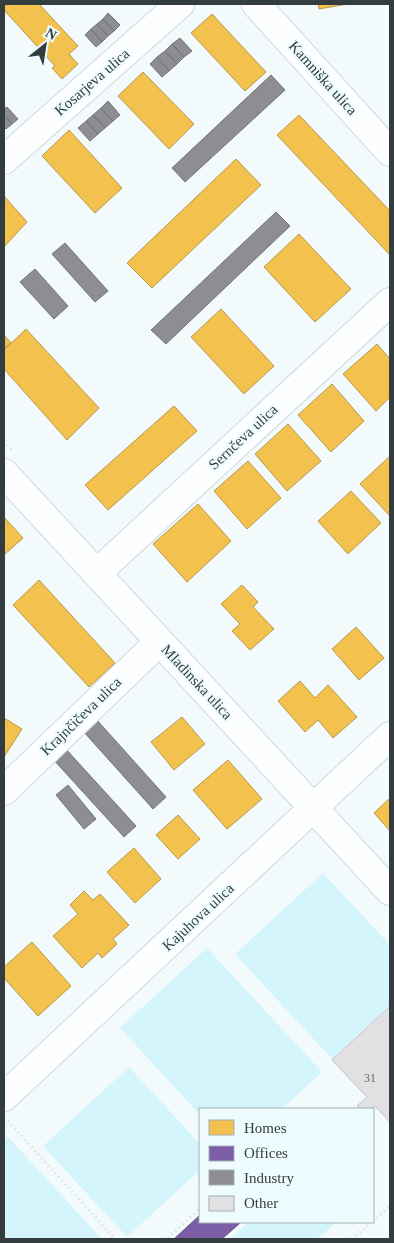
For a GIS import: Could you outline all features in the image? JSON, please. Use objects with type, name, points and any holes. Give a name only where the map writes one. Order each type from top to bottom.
[{"type":"street","name":"Kosarjeva ulica","points":[[4,160],[180,4]]},
{"type":"street","name":"Kamniška ulica","points":[[256,4],[390,152]]},
{"type":"street","name":"Sernčeva ulica","points":[[97,573],[390,302]]},
{"type":"street","name":"Mladinska ulica","points":[[4,473],[390,891]]},
{"type":"street","name":"Krajnčičeva ulica","points":[[4,791],[159,642]]},
{"type":"street","name":"Kajuhova ulica","points":[[4,1097],[390,736]]},
{"type":"path","points":[[4,1116],[114,1239]]},
{"type":"path","points":[[374,1220],[390,1206]]},
{"type":"path","points":[[162,1239],[168,1238],[199,1209]]},
{"type":"path","points":[[352,1239],[371,1223]]},
{"type":"shaded area","points":[[323,873],[390,945],[390,1005],[332,1059],[235,954]]},
{"type":"shaded area","points":[[207,948],[322,1072],[283,1108],[199,1108],[199,1114],[120,1028]]},
{"type":"shaded area","points":[[129,1067],[199,1143],[199,1171],[127,1237],[43,1146]]},
{"type":"shaded area","points":[[8,1137],[102,1239],[4,1239],[4,1141]]},
{"type":"shaded area","points":[[248,1223],[336,1223],[317,1239],[230,1239]]},
{"type":"building: Homes","points":[[4,4],[39,4],[78,46],[69,54],[78,64],[62,79],[52,68],[55,66],[4,10]]},
{"type":"building: Homes","points":[[318,4],[348,4],[319,9]]},
{"type":"building: Homes","points":[[212,14],[266,72],[245,91],[191,33]]},
{"type":"building: Homes","points":[[143,72],[194,124],[169,149],[118,96]]},
{"type":"building: Homes","points":[[299,115],[390,211],[390,255],[277,135]]},
{"type":"building: Homes","points":[[69,130],[122,188],[95,213],[42,156]]},
{"type":"building: Homes","points":[[236,159],[261,185],[152,288],[127,263]]},
{"type":"building: Homes","points":[[4,196],[27,222],[4,247]]},
{"type":"building: Homes","points":[[299,234],[351,289],[315,322],[264,267]]},
{"type":"building: Homes","points":[[221,309],[274,366],[244,394],[191,337]]},
{"type":"building: Homes","points":[[26,329],[99,408],[67,440],[4,369],[4,350]]},
{"type":"building: Homes","points":[[4,335],[11,343],[4,349]]},
{"type":"building: Homes","points":[[377,344],[390,359],[390,397],[376,411],[343,374]]},
{"type":"building: Homes","points":[[332,384],[364,421],[331,452],[298,415]]},
{"type":"building: Homes","points":[[174,406],[197,431],[108,510],[85,485]]},
{"type":"building: Homes","points":[[288,424],[321,461],[287,491],[255,454]]},
{"type":"building: Homes","points":[[390,456],[390,516],[360,484]]},
{"type":"building: Homes","points":[[248,461],[281,498],[247,529],[214,491]]},
{"type":"building: Homes","points":[[351,491],[381,523],[348,554],[318,521]]},
{"type":"building: Homes","points":[[198,504],[231,541],[187,582],[153,544]]},
{"type":"building: Homes","points":[[4,517],[23,538],[4,555]]},
{"type":"building: Homes","points":[[39,580],[115,663],[89,687],[13,605]]},
{"type":"building: Homes","points":[[242,585],[258,602],[253,607],[274,629],[250,650],[232,631],[240,624],[221,604]]},
{"type":"building: Homes","points":[[356,627],[384,658],[359,680],[332,649]]},
{"type":"building: Homes","points":[[300,681],[315,698],[328,685],[357,717],[333,738],[318,720],[305,732],[278,701]]},
{"type":"building: Homes","points":[[182,717],[205,744],[174,770],[151,742]]},
{"type":"building: Homes","points":[[4,718],[22,729],[4,757]]},
{"type":"building: Homes","points":[[228,760],[262,799],[227,829],[193,790]]},
{"type":"building: Homes","points":[[390,798],[390,831],[374,813]]},
{"type":"building: Homes","points":[[178,815],[200,839],[178,859],[156,835]]},
{"type":"building: Homes","points":[[134,848],[161,879],[135,903],[107,872]]},
{"type":"building: Homes","points":[[84,891],[93,900],[100,894],[129,925],[113,939],[117,944],[102,958],[98,953],[82,968],[53,936],[78,914],[70,905]]},
{"type":"building: Homes","points":[[32,942],[71,986],[38,1016],[4,978],[4,967]]},
{"type":"building: Offices","points":[[199,1216],[199,1223],[240,1223],[222,1239],[174,1239]]},
{"type":"building: Industry","points":[[108,13],[120,25],[114,31],[103,19]]},
{"type":"building: Industry","points":[[103,19],[114,31],[108,36],[97,24]]},
{"type":"building: Industry","points":[[97,24],[108,36],[102,42],[91,29]]},
{"type":"building: Industry","points":[[91,29],[102,42],[96,47],[85,35]]},
{"type":"building: Industry","points":[[180,38],[192,51],[184,57],[172,44]]},
{"type":"building: Industry","points":[[172,44],[184,57],[177,64],[165,51]]},
{"type":"building: Industry","points":[[165,51],[177,64],[169,71],[157,57]]},
{"type":"building: Industry","points":[[157,57],[169,71],[162,77],[150,64]]},
{"type":"building: Industry","points":[[271,75],[285,90],[185,182],[172,168]]},
{"type":"building: Industry","points":[[108,101],[120,115],[113,121],[101,108]]},
{"type":"building: Industry","points":[[7,107],[18,119],[12,124],[4,115],[4,109]]},
{"type":"building: Industry","points":[[101,108],[113,121],[105,128],[93,115]]},
{"type":"building: Industry","points":[[4,115],[12,124],[6,129],[4,127]]},
{"type":"building: Industry","points":[[93,115],[105,128],[98,134],[86,121]]},
{"type":"building: Industry","points":[[86,121],[98,134],[90,141],[78,128]]},
{"type":"building: Industry","points":[[276,212],[290,226],[166,344],[151,330]]},
{"type":"building: Industry","points":[[65,243],[108,291],[95,302],[52,254]]},
{"type":"building: Industry","points":[[35,269],[68,306],[54,319],[20,282]]},
{"type":"building: Industry","points":[[96,719],[166,797],[153,809],[83,731]]},
{"type":"building: Industry","points":[[64,747],[136,826],[124,837],[52,758]]},
{"type":"building: Industry","points":[[68,785],[96,819],[84,829],[56,795]]},
{"type":"building: Other","points":[[390,1006],[390,1122],[375,1106],[372,1108],[359,1108],[357,1106],[367,1097],[332,1060]]}]
